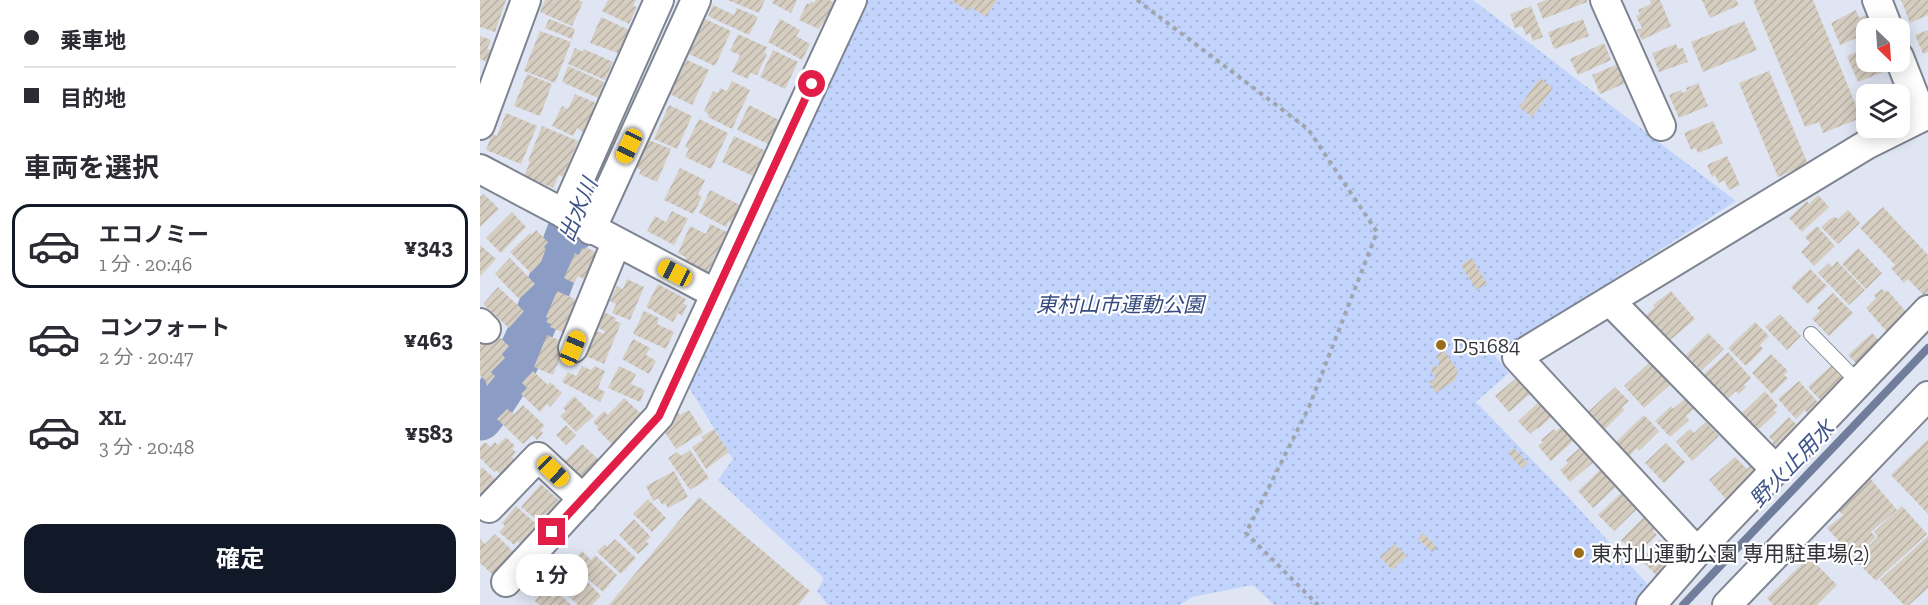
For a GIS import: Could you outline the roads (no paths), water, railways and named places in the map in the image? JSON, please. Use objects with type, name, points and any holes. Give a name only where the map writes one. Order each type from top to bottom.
[{"type":"street","points":[[480,126],[526,0]]},
{"type":"street","points":[[564,214],[659,0]]},
{"type":"street","points":[[591,230],[696,0]]},
{"type":"street","points":[[506,582],[659,416],[714,293],[852,0]]},
{"type":"street","points":[[1605,0],[1660,126]]},
{"type":"street","points":[[1877,0],[1884,18]]},
{"type":"street","points":[[1697,552],[1517,357],[1866,145],[1925,115],[1906,72]]},
{"type":"street","points":[[480,169],[591,230],[714,293]]},
{"type":"street","points":[[573,348],[616,243]]},
{"type":"street","points":[[1610,301],[1776,470]]},
{"type":"street","points":[[1650,605],[1697,552],[1928,310]]},
{"type":"street","points":[[1727,605],[1928,396]]},
{"type":"street","points":[[489,508],[538,457],[583,499]]},
{"type":"lane","points":[[1811,334],[1859,382]]},
{"type":"waterway","name":"出水川","points":[[480,418],[499,392],[530,333],[593,174]]},
{"type":"waterway","name":"野火止用水","points":[[1683,605],[1928,348]]},
{"type":"place","name":"D51684","points":[[1441,345]]},
{"type":"place","name":"東村山運動公園 専用駐車場(2)","points":[[1579,553]]},
{"type":"park label","name":"東村山市運動公園","points":[[1120,304]]}]
